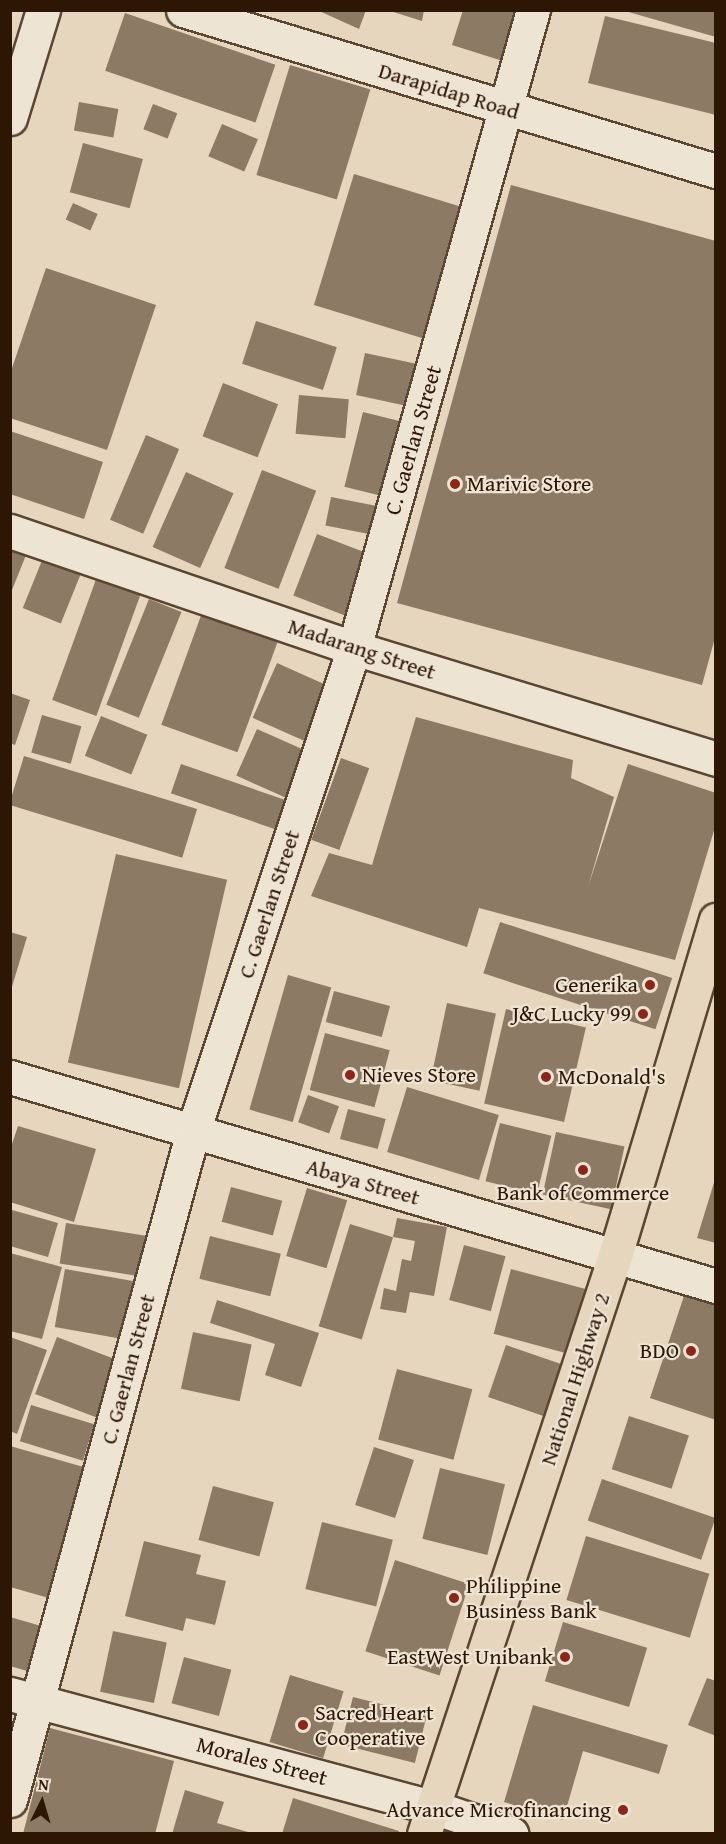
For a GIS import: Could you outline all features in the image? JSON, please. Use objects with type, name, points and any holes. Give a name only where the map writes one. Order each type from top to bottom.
[{"type":"main road","name":"National Highway 2","points":[[428,1820],[615,1256],[716,920]]},
{"type":"street","points":[[10,118],[43,10]]},
{"type":"street","name":"Darapidap Road","points":[[183,10],[716,171]]},
{"type":"street","name":"C. Gaerlan Street","points":[[10,1800],[24,1697],[193,1131],[354,648],[508,109],[533,10]]},
{"type":"street","name":"Madarang Street","points":[[10,531],[354,648],[716,759]]},
{"type":"street","name":"Abaya Street","points":[[10,1077],[716,1286]]},
{"type":"street","name":"Morales Street","points":[[24,1697],[428,1820],[512,1833]]},
{"type":"building","points":[[317,10],[366,10],[359,29]]},
{"type":"building","points":[[387,10],[424,10],[422,21]]},
{"type":"building","points":[[463,10],[528,10],[512,64],[452,45]]},
{"type":"building","points":[[716,10],[716,37],[625,11]]},
{"type":"building","points":[[125,13],[275,65],[255,122],[105,71]]},
{"type":"building","points":[[605,16],[716,43],[716,115],[588,83]]},
{"type":"building","points":[[290,65],[370,90],[337,200],[256,175]]},
{"type":"building","points":[[79,102],[118,109],[113,138],[74,131]]},
{"type":"building","points":[[153,104],[177,113],[168,139],[143,129]]},
{"type":"building","points":[[222,124],[258,139],[244,171],[208,156]]},
{"type":"building","points":[[83,143],[143,159],[130,208],[70,192]]},
{"type":"building","points":[[354,174],[473,210],[433,341],[314,305]]},
{"type":"building","points":[[511,185],[716,241],[716,634],[702,685],[397,603]]},
{"type":"building","points":[[73,203],[98,214],[90,230],[66,219]]},
{"type":"building","points":[[46,268],[156,305],[107,450],[10,418],[10,374]]},
{"type":"building","points":[[256,321],[337,347],[323,390],[242,364]]},
{"type":"building","points":[[365,353],[415,364],[406,406],[356,395]]},
{"type":"building","points":[[223,383],[278,404],[258,457],[203,436]]},
{"type":"building","points":[[299,395],[349,399],[345,438],[296,434]]},
{"type":"building","points":[[363,412],[411,424],[392,499],[344,487]]},
{"type":"building","points":[[10,431],[103,462],[84,519],[10,494]]},
{"type":"building","points":[[146,435],[179,449],[143,534],[110,520]]},
{"type":"building","points":[[262,470],[316,491],[279,589],[224,568]]},
{"type":"building","points":[[186,472],[234,493],[200,568],[153,547]]},
{"type":"building","points":[[331,497],[382,507],[377,535],[325,525]]},
{"type":"building","points":[[317,534],[371,555],[347,616],[293,596]]},
{"type":"building","points":[[10,543],[28,550],[10,595]]},
{"type":"building","points":[[43,558],[81,573],[61,623],[23,608]]},
{"type":"building","points":[[98,574],[142,590],[96,716],[52,700]]},
{"type":"building","points":[[149,599],[181,612],[139,718],[106,705]]},
{"type":"building","points":[[203,610],[279,638],[237,752],[161,725]]},
{"type":"building","points":[[277,663],[332,687],[307,742],[253,718]]},
{"type":"building","points":[[10,693],[30,700],[15,745],[10,743]]},
{"type":"building","points":[[42,715],[81,726],[71,764],[31,752]]},
{"type":"building","points":[[101,716],[147,735],[131,775],[85,756]]},
{"type":"building","points":[[416,717],[573,760],[571,778],[614,797],[588,887],[628,764],[716,793],[716,824],[675,960],[479,908],[467,947],[311,896],[329,853],[372,865]]},
{"type":"building","points":[[257,729],[313,754],[292,800],[236,776]]},
{"type":"building","points":[[24,756],[197,809],[182,858],[10,805]]},
{"type":"building","points":[[341,758],[369,768],[339,850],[311,840]]},
{"type":"building","points":[[181,764],[293,802],[282,832],[171,793]]},
{"type":"building","points":[[116,854],[227,880],[179,1088],[68,1063]]},
{"type":"building","points":[[500,922],[672,978],[655,1029],[483,973]]},
{"type":"building","points":[[10,932],[27,937],[11,990],[10,990]]},
{"type":"building","points":[[288,975],[331,987],[293,1122],[249,1110]]},
{"type":"building","points":[[334,991],[390,1006],[382,1037],[326,1022]]},
{"type":"building","points":[[447,1003],[496,1013],[479,1091],[431,1080]]},
{"type":"building","points":[[506,1009],[586,1027],[564,1122],[484,1104]]},
{"type":"building","points":[[325,1033],[390,1050],[374,1107],[310,1090]]},
{"type":"building","points":[[407,1087],[499,1115],[479,1180],[387,1152]]},
{"type":"building","points":[[308,1095],[339,1106],[329,1134],[298,1122]]},
{"type":"building","points":[[348,1109],[386,1119],[378,1149],[340,1139]]},
{"type":"building","points":[[500,1123],[551,1136],[537,1194],[485,1181]]},
{"type":"building","points":[[18,1126],[96,1149],[74,1222],[10,1202],[10,1150]]},
{"type":"building","name":"Bank of Commerce","points":[[556,1132],[624,1147],[611,1209],[543,1195]]},
{"type":"building","points":[[716,1176],[716,1243],[697,1238]]},
{"type":"building","points":[[231,1187],[282,1201],[273,1235],[222,1222]]},
{"type":"building","points":[[307,1188],[347,1200],[326,1268],[286,1256]]},
{"type":"building","points":[[12,1210],[58,1223],[48,1257],[10,1246]]},
{"type":"building","points":[[397,1218],[447,1227],[434,1296],[410,1292],[406,1313],[380,1309],[384,1288],[396,1291],[402,1259],[411,1261],[415,1241],[393,1237]]},
{"type":"building","points":[[66,1223],[149,1236],[143,1277],[60,1263]]},
{"type":"building","points":[[350,1224],[393,1237],[362,1339],[319,1326]]},
{"type":"building","points":[[210,1236],[281,1254],[270,1296],[199,1279]]},
{"type":"building","points":[[464,1245],[506,1256],[491,1311],[449,1300]]},
{"type":"building","points":[[10,1253],[62,1267],[42,1339],[10,1331]]},
{"type":"building","points":[[65,1269],[140,1282],[130,1340],[55,1327]]},
{"type":"building","points":[[511,1269],[590,1290],[573,1355],[494,1334]]},
{"type":"building","name":"BDO","points":[[685,1293],[716,1303],[716,1420],[650,1398]]},
{"type":"building","points":[[217,1300],[319,1333],[301,1387],[265,1375],[275,1344],[210,1323]]},
{"type":"building","points":[[193,1332],[252,1344],[240,1401],[181,1389]]},
{"type":"building","points":[[10,1337],[47,1350],[17,1434],[10,1431]]},
{"type":"building","points":[[57,1337],[120,1361],[99,1418],[35,1394]]},
{"type":"building","points":[[506,1345],[574,1368],[556,1420],[488,1397]]},
{"type":"building","points":[[397,1369],[472,1389],[453,1460],[378,1440]]},
{"type":"building","points":[[31,1405],[94,1424],[83,1461],[20,1441]]},
{"type":"building","points":[[629,1416],[689,1435],[672,1489],[612,1469]]},
{"type":"building","points":[[10,1446],[87,1468],[49,1598],[10,1587]]},
{"type":"building","points":[[374,1447],[414,1460],[395,1518],[355,1505]]},
{"type":"building","points":[[440,1468],[505,1484],[487,1555],[422,1539]]},
{"type":"building","points":[[602,1479],[715,1518],[701,1560],[588,1521]]},
{"type":"building","points":[[213,1486],[274,1502],[259,1556],[199,1540]]},
{"type":"building","points":[[322,1522],[393,1540],[376,1607],[305,1589]]},
{"type":"building","points":[[586,1536],[709,1574],[690,1638],[566,1600]]},
{"type":"building","points":[[144,1541],[201,1555],[196,1574],[226,1581],[215,1625],[186,1618],[183,1631],[125,1616]]},
{"type":"building","points":[[395,1560],[469,1584],[440,1675],[365,1651]]},
{"type":"building","points":[[10,1617],[55,1630],[41,1675],[10,1666]]},
{"type":"building","points":[[563,1622],[647,1648],[629,1707],[545,1681]]},
{"type":"building","points":[[113,1631],[167,1642],[154,1703],[100,1692]]},
{"type":"building","points":[[184,1657],[231,1670],[219,1716],[172,1703]]},
{"type":"building","points":[[290,1675],[344,1691],[323,1758],[270,1742]]},
{"type":"building","points":[[707,1678],[716,1681],[716,1736],[688,1725]]},
{"type":"building","points":[[353,1697],[427,1715],[415,1763],[341,1745]]},
{"type":"building","points":[[533,1705],[668,1745],[659,1774],[583,1751],[563,1820],[504,1802]]},
{"type":"building","points":[[50,1728],[174,1761],[155,1834],[23,1834]]},
{"type":"building","points":[[185,1790],[224,1802],[217,1823],[255,1834],[172,1834]]},
{"type":"building","points":[[293,1798],[399,1831],[398,1834],[282,1834]]},
{"type":"place","name":"Marivic Store","points":[[455,484]]},
{"type":"place","name":"Generika","points":[[650,985]]},
{"type":"place","name":"J&C Lucky 99","points":[[643,1014]]},
{"type":"place","name":"Nieves Store","points":[[350,1075]]},
{"type":"place","name":"McDonald's","points":[[546,1077]]},
{"type":"place","name":"Bank of Commerce","points":[[583,1170]]},
{"type":"place","name":"BDO","points":[[691,1351]]},
{"type":"place","name":"Philippine Business Bank","points":[[454,1598]]},
{"type":"place","name":"EastWest Unibank","points":[[565,1657]]},
{"type":"place","name":"Sacred Heart Cooperative","points":[[303,1725]]},
{"type":"place","name":"Advance Microfinancing","points":[[623,1810]]}]
